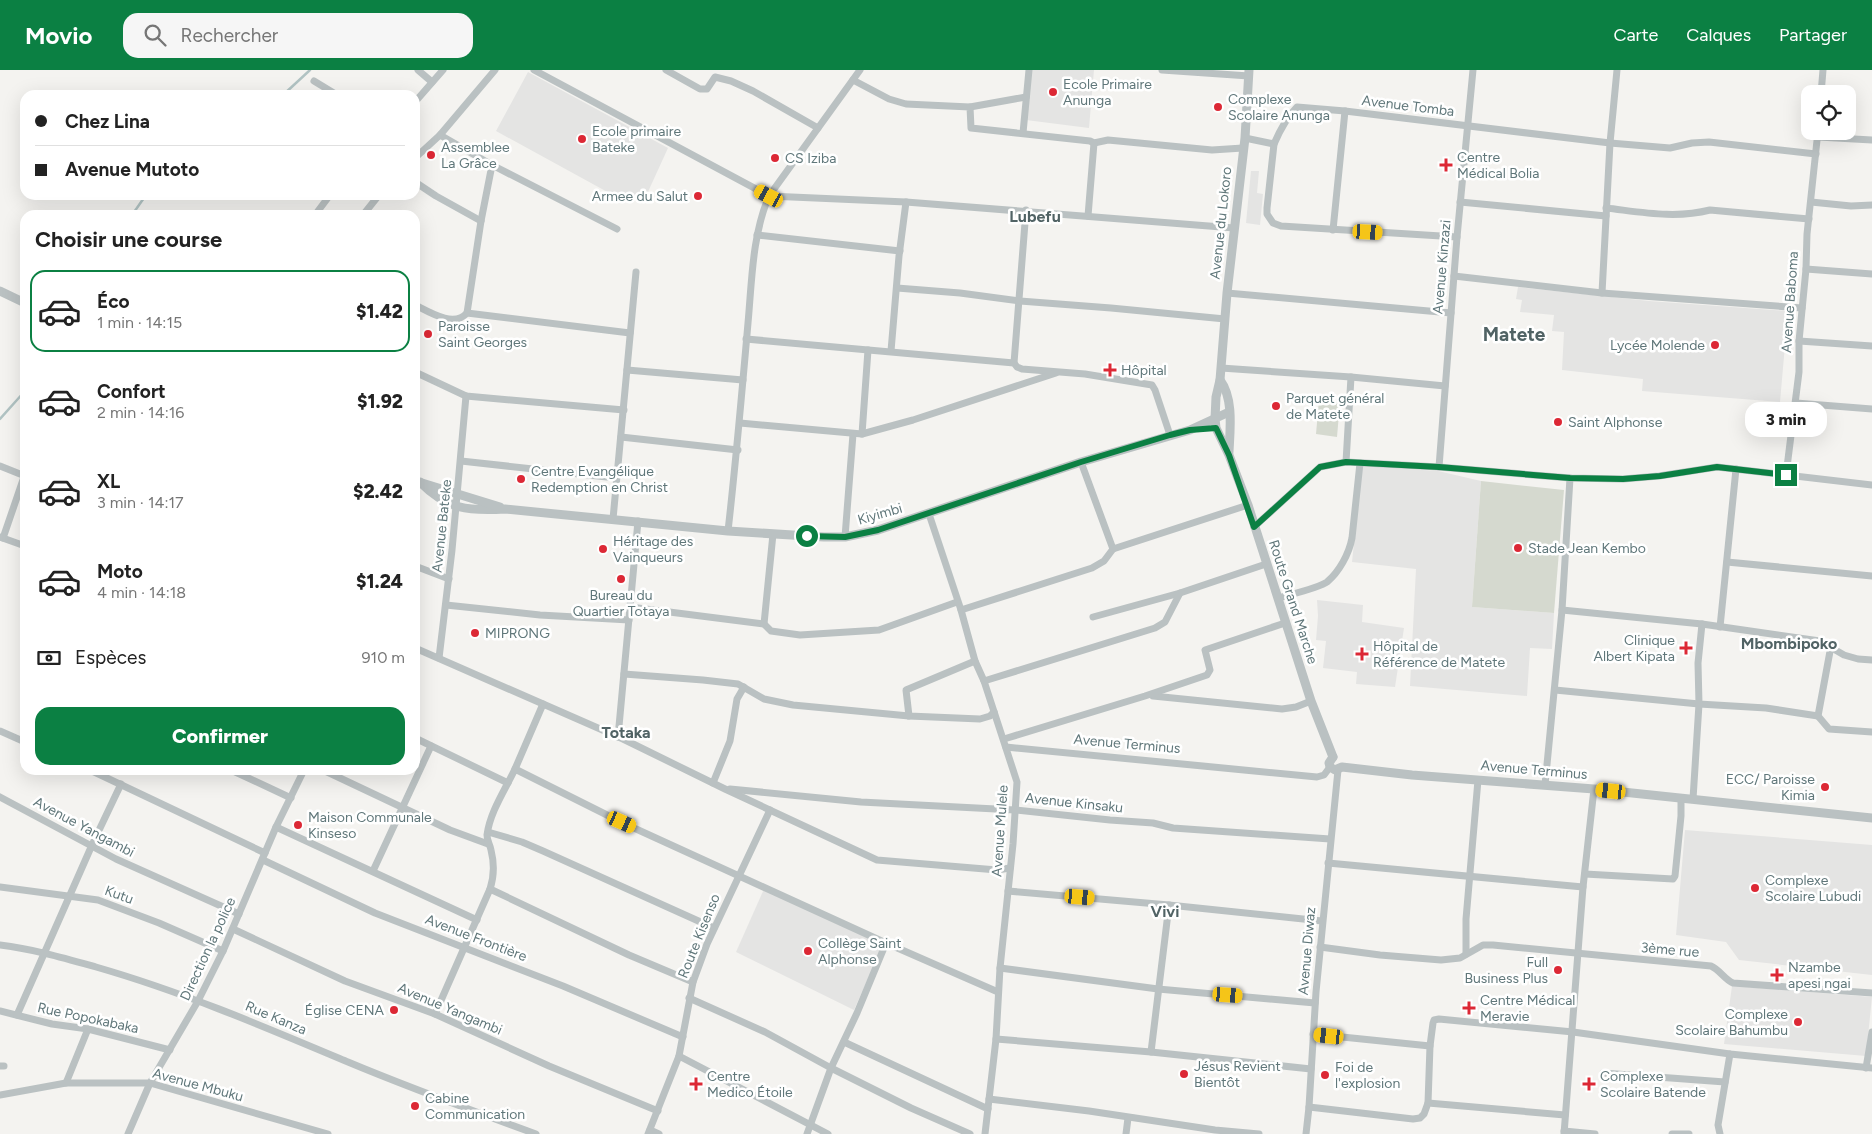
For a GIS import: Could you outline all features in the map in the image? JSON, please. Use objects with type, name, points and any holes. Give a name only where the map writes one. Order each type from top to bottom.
[{"type":"street","points":[[418,70],[432,82]]},
{"type":"street","points":[[420,96],[443,70]]},
{"type":"street","points":[[420,153],[440,135],[495,70]]},
{"type":"street","points":[[534,70],[769,196],[1026,210],[1234,228]]},
{"type":"street","points":[[666,70],[700,89],[707,89],[715,77],[731,81],[753,91],[818,128]]},
{"type":"street","points":[[728,530],[738,450],[746,339],[760,216],[769,196],[860,70]]},
{"type":"street","points":[[1023,133],[1028,70]]},
{"type":"street","points":[[1162,70],[1249,73]]},
{"type":"street","name":"Avenue Kinzazi","points":[[1439,467],[1444,386],[1473,70]]},
{"type":"street","points":[[1602,293],[1616,70]]},
{"type":"street","points":[[1821,85],[1822,70]]},
{"type":"street","name":"Avenue du Lokoro","points":[[1216,424],[1216,397],[1220,380],[1227,294],[1245,138],[1249,73]]},
{"type":"street","points":[[853,80],[889,99],[906,104],[970,107],[1026,97]]},
{"type":"street","points":[[314,81],[329,90]]},
{"type":"street","points":[[970,107],[970,128],[1090,141],[1094,143],[1108,140],[1212,150],[1243,148]]},
{"type":"street","name":"Avenue Tomba","points":[[1457,237],[1281,226],[1273,222],[1267,214],[1267,208],[1274,144],[1289,115],[1297,107],[1468,125],[1610,143],[1670,148],[1692,143],[1709,142],[1816,154]]},
{"type":"street","name":"Avenue Tomba","points":[[1332,230],[1345,111]]},
{"type":"street","points":[[440,135],[492,165],[617,229]]},
{"type":"street","points":[[1245,138],[1274,144]]},
{"type":"street","points":[[1856,138],[1872,140]]},
{"type":"street","name":"Avenue Baboma","points":[[1786,475],[1799,372],[1799,341],[1817,140]]},
{"type":"street","points":[[1088,216],[1094,143]]},
{"type":"street","points":[[420,308],[439,317],[451,320],[464,317],[467,313],[481,221],[492,165]]},
{"type":"street","points":[[420,185],[481,221]]},
{"type":"street","points":[[367,210],[375,200]]},
{"type":"street","points":[[891,351],[906,202]]},
{"type":"street","points":[[1460,202],[1606,216]]},
{"type":"street","points":[[1811,202],[1851,206],[1872,205]]},
{"type":"street","points":[[1606,208],[1670,215],[1710,210],[1809,219]]},
{"type":"street","points":[[1026,210],[1014,362],[1017,367],[1085,374],[1152,385],[1170,435]]},
{"type":"street","points":[[757,234],[900,251]]},
{"type":"street","points":[[1806,269],[1872,274]]},
{"type":"street","points":[[613,519],[636,272]]},
{"type":"street","points":[[1454,276],[1602,293],[1802,308]]},
{"type":"street","points":[[897,288],[960,293],[1020,302],[1111,308],[1225,319]]},
{"type":"street","points":[[0,291],[20,301]]},
{"type":"street","points":[[1227,294],[1451,312]]},
{"type":"street","points":[[467,313],[630,333]]},
{"type":"street","points":[[746,339],[1014,362]]},
{"type":"street","points":[[1799,341],[1872,346]]},
{"type":"street","points":[[862,434],[868,350]]},
{"type":"street","points":[[1221,368],[1444,386]]},
{"type":"street","points":[[627,370],[743,380]]},
{"type":"street","points":[[740,423],[862,434],[913,420],[1059,372]]},
{"type":"street","points":[[420,374],[466,396],[624,410]]},
{"type":"street","points":[[1346,462],[1351,377]]},
{"type":"street","name":"Avenue du Lokoro","points":[[1220,380],[1227,391],[1229,412]]},
{"type":"street","name":"Avenue Bateke","points":[[439,658],[449,578],[466,396]]},
{"type":"street","points":[[1796,403],[1872,409]]},
{"type":"street","name":"Kiyimbi","points":[[1216,424],[1229,412]]},
{"type":"street","name":"Route Grand Marche","points":[[1229,412],[1231,427],[1229,455]]},
{"type":"street","name":"Kiyimbi","points":[[506,509],[773,534],[845,537],[878,530],[929,514],[1081,462],[1170,435],[1216,424],[1231,427]]},
{"type":"street","name":"Route Grand Marche","points":[[1216,424],[1248,505],[1311,701],[1333,757],[1338,756],[1342,758],[1343,762],[1337,768]]},
{"type":"street","points":[[845,537],[853,434]]},
{"type":"street","points":[[620,437],[738,450]]},
{"type":"street","points":[[461,461],[616,478]]},
{"type":"street","points":[[1081,462],[1113,550]]},
{"type":"street","points":[[1254,527],[1320,467],[1346,462],[1439,467],[1570,478],[1623,479],[1660,476],[1717,467],[1872,485]]},
{"type":"street","points":[[1278,598],[1326,583],[1343,562],[1350,548],[1352,538],[1360,463]]},
{"type":"street","points":[[0,466],[20,473]]},
{"type":"street","points":[[1720,627],[1736,469]]},
{"type":"street","points":[[1545,785],[1562,610],[1570,478]]},
{"type":"street","points":[[420,482],[506,509]]},
{"type":"street","points":[[420,483],[443,501],[456,507],[477,510],[506,509]]},
{"type":"street","points":[[20,488],[1,538],[20,544]]},
{"type":"street","points":[[630,607],[764,624],[771,631],[800,635],[879,630],[1092,568],[1104,561],[1113,550],[1248,505]]},
{"type":"street","name":"Avenue Mulele","points":[[929,514],[975,661],[984,681],[1017,782],[998,992],[996,1039],[985,1134]]},
{"type":"street","points":[[618,736],[638,521]]},
{"type":"street","points":[[764,624],[773,534]]},
{"type":"street","points":[[1727,562],[1872,576]]},
{"type":"street","points":[[1094,617],[1180,593],[1266,564]]},
{"type":"street","points":[[420,568],[449,578]]},
{"type":"street","points":[[984,681],[1154,628],[1165,622],[1180,593]]},
{"type":"street","points":[[446,605],[629,620]]},
{"type":"street","points":[[1562,610],[1702,624],[1820,641],[1844,655],[1872,660]]},
{"type":"street","points":[[1004,739],[1207,675],[1210,670],[1205,650],[1285,623]]},
{"type":"street","points":[[1693,799],[1698,704],[1698,663],[1702,624]]},
{"type":"street","points":[[1818,716],[1831,646]]},
{"type":"street","points":[[420,650],[618,736],[725,789],[877,860],[997,870],[1010,868]]},
{"type":"street","points":[[909,716],[906,690],[975,661]]},
{"type":"street","points":[[624,674],[738,684],[756,696],[779,703],[909,716],[980,719],[990,716],[994,712]]},
{"type":"street","points":[[713,783],[730,741],[737,699],[744,687]]},
{"type":"street","points":[[1555,690],[1698,704],[1766,708],[1818,716],[1829,729],[1872,732]]},
{"type":"street","points":[[1145,696],[1282,709],[1296,708],[1311,701]]},
{"type":"street","points":[[435,1014],[490,889],[493,873],[488,832],[496,809],[543,704]]},
{"type":"street","points":[[0,731],[20,740]]},
{"type":"street","points":[[420,740],[508,783]]},
{"type":"street","points":[[420,770],[431,746]]},
{"type":"street","name":"Avenue Terminus","points":[[1006,747],[1318,777],[1337,768],[1594,789],[1872,818]]},
{"type":"street","name":"Avenue Diwaz","points":[[1306,1134],[1315,1003],[1337,768]]},
{"type":"street","points":[[514,769],[622,822],[739,874],[886,944],[998,992]]},
{"type":"street","name":"Avenue Frontière","points":[[101,775],[375,913],[563,986],[682,1037]]},
{"type":"street","points":[[242,775],[290,798]]},
{"type":"street","name":"Direction la police","points":[[128,1134],[150,1083],[198,1001],[223,951],[276,827],[302,775]]},
{"type":"street","points":[[334,775],[450,830],[488,844]]},
{"type":"street","points":[[373,871],[418,775]]},
{"type":"street","points":[[1466,954],[1466,919],[1478,780]]},
{"type":"street","points":[[17,1015],[121,784]]},
{"type":"street","name":"Avenue Kinsaku","points":[[725,789],[861,802],[1015,810],[1153,823],[1174,828],[1330,839]]},
{"type":"street","points":[[1594,789],[1585,874],[1564,1132],[1595,1134]]},
{"type":"street","name":"Avenue Yangambi","points":[[0,797],[116,858],[240,914]]},
{"type":"street","points":[[1585,874],[1673,878],[1675,876],[1678,851],[1681,798]]},
{"type":"street","name":"Route Kisenso","points":[[649,1132],[679,1056],[693,982],[714,928],[770,810]]},
{"type":"street","points":[[276,827],[477,920]]},
{"type":"street","points":[[488,832],[522,842],[714,928]]},
{"type":"street","points":[[1328,863],[1584,887]]},
{"type":"street","name":"Kutu","points":[[0,887],[98,900],[223,951]]},
{"type":"street","points":[[490,889],[629,955],[693,982]]},
{"type":"street","points":[[1008,890],[1322,921]]},
{"type":"street","points":[[1151,1052],[1169,905]]},
{"type":"street","name":"Avenue Yangambi","points":[[233,929],[345,981],[435,1014],[549,1066],[658,1111]]},
{"type":"street","points":[[806,1134],[831,1068],[886,944]]},
{"type":"street","name":"Rue Kanza","points":[[0,945],[44,952],[131,977],[232,1013],[390,1080],[536,1134]]},
{"type":"street","name":"3ème rue","points":[[1320,947],[1380,955],[1442,960],[1460,958],[1483,945],[1493,945],[1711,966],[1716,968],[1726,980],[1733,983],[1872,994]]},
{"type":"street","points":[[1000,968],[1158,989],[1315,1003]]},
{"type":"street","points":[[689,998],[765,1032],[911,1108],[970,1134]]},
{"type":"street","name":"Rue Popokabaka","points":[[0,1011],[52,1024],[88,1029],[170,1050]]},
{"type":"street","points":[[1309,1107],[1413,1119],[1420,1118],[1424,1114],[1428,1103],[1430,1046],[1433,1023],[1436,1019],[1573,1032],[1730,1054],[1869,1068],[1872,1032]]},
{"type":"street","points":[[66,1083],[88,1029]]},
{"type":"street","points":[[1313,1034],[1430,1046]]},
{"type":"street","points":[[996,1039],[1151,1052],[1311,1069]]},
{"type":"street","points":[[844,1042],[988,1109]]},
{"type":"street","points":[[1720,1134],[1718,1126],[1730,1054]]},
{"type":"street","points":[[679,1056],[809,1126],[828,1134]]},
{"type":"street","points":[[1603,1073],[1725,1082]]},
{"type":"street","name":"Avenue Mbuku","points":[[0,1094],[66,1083],[150,1083],[328,1134]]},
{"type":"street","points":[[989,1099],[1259,1134]]},
{"type":"street","points":[[1428,1103],[1566,1115]]},
{"type":"street","points":[[1126,1134],[1128,1118]]},
{"type":"street","points":[[649,1132],[659,1134]]},
{"type":"street","points":[[1672,1134],[1689,1134]]},
{"type":"shaded area","points":[[1031,70],[1094,70],[1089,128],[1026,120]]},
{"type":"shaded area","name":"Ecole primaire Bateke","points":[[528,72],[668,148],[647,194],[622,200],[496,131]]},
{"type":"shaded area","points":[[1251,171],[1259,171],[1257,193],[1263,194],[1260,225],[1246,223]]},
{"type":"shaded area","name":"Lycée Molende","points":[[1518,287],[1649,301],[1788,311],[1780,402],[1642,391],[1643,379],[1562,370],[1564,332],[1552,331],[1554,315],[1520,312],[1522,300],[1516,299]]},
{"type":"shaded area","points":[[1319,400],[1340,402],[1337,437],[1316,434]]},
{"type":"shaded area","points":[[1362,466],[1438,471],[1481,481],[1472,607],[1554,613],[1552,649],[1530,648],[1527,696],[1410,686],[1416,569],[1352,562]]},
{"type":"shaded area","name":"Stade Jean Kembo","points":[[1481,481],[1564,490],[1554,613],[1472,607]]},
{"type":"shaded area","name":"Hôpital de Référence de Matete","points":[[1317,600],[1363,605],[1362,622],[1404,628],[1395,687],[1356,684],[1357,672],[1323,668],[1326,641],[1316,640]]},
{"type":"shaded area","name":"Complexe Scolaire Lubudi","points":[[1685,830],[1872,845],[1872,975],[1739,960],[1726,942],[1676,935]]},
{"type":"shaded area","name":"Collège Saint Alphonse","points":[[764,889],[875,941],[881,949],[854,1010],[736,952]]},
{"type":"shaded area","name":"Complexe Scolaire Bahumbu","points":[[1732,986],[1872,997],[1866,1056],[1724,1044]]},
{"type":"waterway","points":[[288,90],[310,70]]},
{"type":"waterway","points":[[136,210],[142,200]]},
{"type":"waterway","points":[[0,419],[20,397]]},
{"type":"place","name":"Ecole Primaire Anunga","points":[[1053,92]]},
{"type":"place","name":"Complexe Scolaire Anunga","points":[[1218,107]]},
{"type":"place","name":"Ecole primaire Bateke","points":[[582,139]]},
{"type":"place","name":"Assemblee La Grâce","points":[[431,155]]},
{"type":"place","name":"CS Iziba","points":[[775,158]]},
{"type":"place","name":"Centre Médical Bolia","points":[[1446,165]]},
{"type":"place","name":"Armee du Salut","points":[[698,196]]},
{"type":"place","name":"Paroisse Saint Georges","points":[[428,334]]},
{"type":"place","name":"Lycée Molende","points":[[1715,345]]},
{"type":"place","name":"Hôpital","points":[[1110,370]]},
{"type":"place","name":"Parquet général de Matete","points":[[1276,406]]},
{"type":"place","name":"Saint Alphonse","points":[[1558,422]]},
{"type":"place","name":"Centre Evangélique Redemption en Christ","points":[[521,479]]},
{"type":"place","name":"Stade Jean Kembo","points":[[1518,548]]},
{"type":"place","name":"Héritage des Vainqueurs","points":[[603,549]]},
{"type":"place","name":"Bureau du Quartier Totaya","points":[[621,579]]},
{"type":"place","name":"MIPRONG","points":[[475,633]]},
{"type":"place","name":"Clinique Albert Kipata","points":[[1686,648]]},
{"type":"place","name":"Hôpital de Référence de Matete","points":[[1362,654]]},
{"type":"place","name":"ECC/ Paroisse Kimia","points":[[1825,787]]},
{"type":"place","name":"Maison Communale Kinseso","points":[[298,825]]},
{"type":"place","name":"Complexe Scolaire Lubudi","points":[[1755,888]]},
{"type":"place","name":"Collège Saint Alphonse","points":[[808,951]]},
{"type":"place","name":"Full Business Plus","points":[[1558,970]]},
{"type":"place","name":"Nzambe apesi ngai","points":[[1777,975]]},
{"type":"place","name":"Centre Médical Meravie","points":[[1469,1008]]},
{"type":"place","name":"Église CENA","points":[[394,1010]]},
{"type":"place","name":"Complexe Scolaire Bahumbu","points":[[1798,1022]]},
{"type":"place","name":"Jésus Revient Bientôt","points":[[1184,1074]]},
{"type":"place","name":"Foi de l'explosion","points":[[1325,1075]]},
{"type":"place","name":"Centre Medico Étoile","points":[[696,1084]]},
{"type":"place","name":"Complexe Scolaire Batende","points":[[1589,1084]]},
{"type":"place","name":"Cabine Communication","points":[[415,1106]]},
{"type":"district","name":"Lubefu","points":[[1035,216]]},
{"type":"district","name":"Matete","points":[[1514,334]]},
{"type":"district","name":"Mbombipoko","points":[[1789,643]]},
{"type":"district","name":"Totaka","points":[[626,732]]},
{"type":"district","name":"Vivi","points":[[1165,911]]},
{"type":"route","points":[[807,536],[845,537],[878,530],[1081,462],[1170,435],[1190,430],[1216,428],[1229,455],[1248,505],[1254,527],[1320,467],[1334,463],[1439,467],[1570,478],[1623,479],[1660,476],[1717,467],[1786,475]]}]
